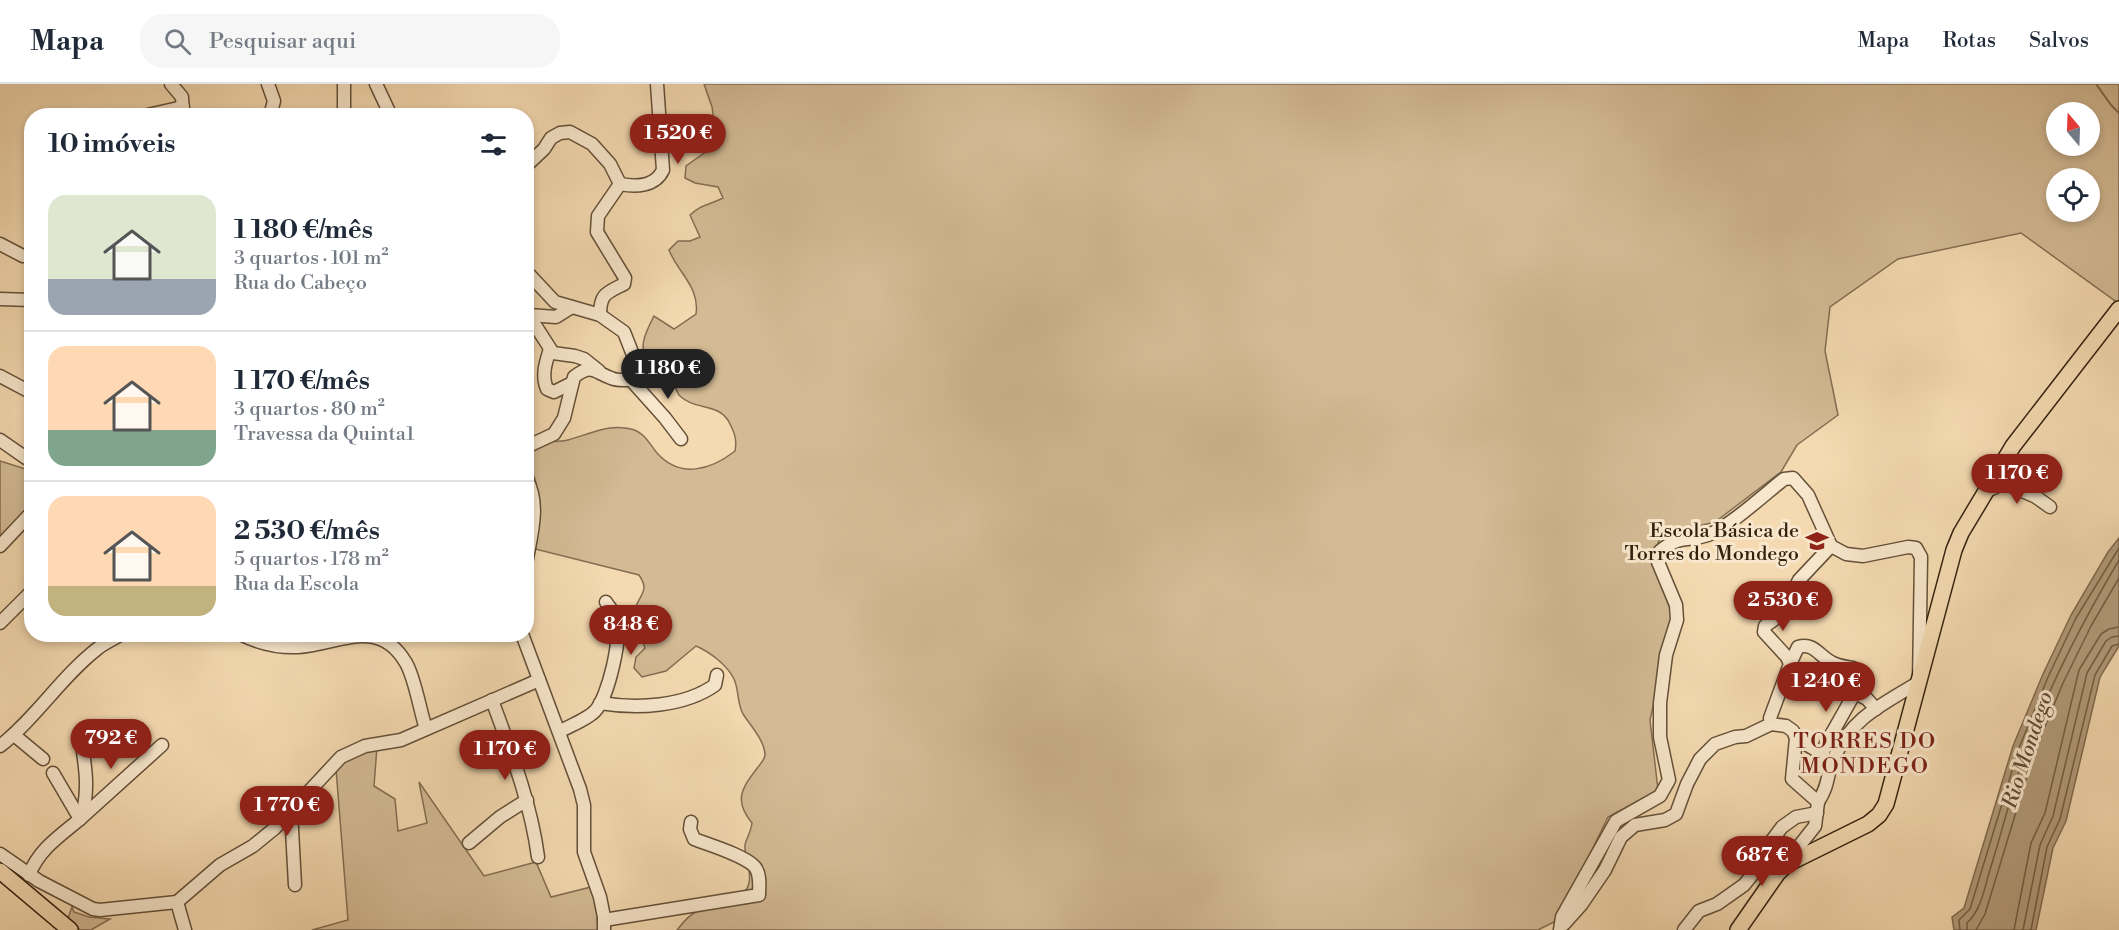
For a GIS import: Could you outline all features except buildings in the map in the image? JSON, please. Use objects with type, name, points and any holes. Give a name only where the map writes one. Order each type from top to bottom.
[{"type":"main road","points":[[1738,930],[1777,874],[1793,860],[1868,824],[1879,815],[1890,796],[1918,682],[1954,550],[1961,533],[2026,429],[2119,309]]},
{"type":"main road","points":[[0,871],[70,930]]},
{"type":"main road","points":[[0,883],[54,930]]},
{"type":"street","points":[[171,84],[182,97],[183,108]]},
{"type":"street","points":[[268,84],[274,101],[272,108]]},
{"type":"street","points":[[344,84],[344,108]]},
{"type":"street","points":[[376,84],[387,108]]},
{"type":"street","points":[[534,158],[551,138],[560,133],[570,132],[592,144],[610,164],[620,184],[631,187],[655,181],[663,170],[657,84]]},
{"type":"street","points":[[600,315],[600,301],[603,296],[624,284],[625,278],[597,232],[598,216],[620,184]]},
{"type":"street","points":[[0,244],[24,256]]},
{"type":"street","points":[[534,280],[555,302],[600,315],[624,332],[635,360],[631,380]]},
{"type":"street","points":[[0,299],[24,300]]},
{"type":"street","points":[[534,314],[556,316],[572,307]]},
{"type":"street","points":[[534,324],[550,349],[556,354],[567,354],[584,360],[608,378],[631,380],[681,439]]},
{"type":"street","points":[[550,349],[545,362],[544,383],[547,389],[554,392],[570,384]]},
{"type":"street","points":[[534,443],[554,434],[564,418],[573,377],[588,369],[599,371]]},
{"type":"street","points":[[0,376],[24,389]]},
{"type":"street","points":[[0,440],[24,457]]},
{"type":"street","points":[[1560,929],[1562,917],[1616,821],[1660,796],[1669,780],[1660,737],[1660,703],[1666,655],[1677,620],[1676,605],[1658,562],[1660,551],[1679,539],[1709,535],[1784,479],[1793,478],[1808,495],[1831,546],[1846,554],[1863,556],[1908,547],[1916,548],[1921,557],[1918,682],[1857,722],[1848,731],[1832,761],[1827,788],[1818,807],[1815,826],[1796,850],[1793,860]]},
{"type":"street","points":[[1985,492],[2004,483],[2036,497],[2050,507]]},
{"type":"street","points":[[0,546],[24,520]]},
{"type":"street","points":[[1790,664],[1787,657],[1764,632],[1765,626],[1786,611],[1794,600],[1795,588],[1799,580],[1831,546]]},
{"type":"street","points":[[0,624],[24,599]]},
{"type":"street","points":[[559,732],[596,711],[607,689],[616,651],[618,629],[616,618],[606,602]]},
{"type":"street","points":[[0,746],[14,735],[71,673],[98,647],[107,642]]},
{"type":"street","points":[[287,642],[301,646],[324,642]]},
{"type":"street","points":[[388,642],[393,645],[408,665],[426,729]]},
{"type":"street","points":[[525,642],[580,789],[584,805],[584,852],[600,897],[604,925],[759,895],[760,880],[756,868],[746,860],[694,839],[690,829],[691,822]]},
{"type":"street","points":[[1771,724],[1770,718],[1798,647],[1806,645],[1815,648],[1821,656],[1833,663],[1853,669]]},
{"type":"street","points":[[600,703],[649,705],[693,698],[715,685],[717,675]]},
{"type":"street","points":[[0,854],[29,875],[74,900],[100,910],[177,902],[220,865],[253,846],[275,828],[341,758],[365,746],[401,740],[539,680]]},
{"type":"street","points":[[1830,769],[1819,764],[1826,744],[1855,694],[1861,695],[1876,709]]},
{"type":"street","points":[[492,700],[527,800],[534,825],[538,857]]},
{"type":"street","points":[[1560,929],[1581,905],[1605,870],[1621,837],[1635,825],[1665,820],[1676,814],[1687,784],[1700,759],[1715,744],[1746,736],[1771,724],[1786,726],[1793,731],[1796,738],[1792,779],[1818,807]]},
{"type":"street","points":[[14,735],[43,759]]},
{"type":"street","points":[[80,819],[85,806],[87,787],[81,738]]},
{"type":"street","points":[[1796,738],[1824,753]]},
{"type":"street","points":[[29,875],[40,853],[162,744]]},
{"type":"street","points":[[52,773],[80,819]]},
{"type":"street","points":[[469,843],[500,817],[527,800]]},
{"type":"street","points":[[1684,930],[1699,911],[1717,904],[1744,885],[1761,864],[1770,843],[1782,827],[1796,817],[1818,807]]},
{"type":"street","points":[[291,812],[295,885]]},
{"type":"street","points":[[177,902],[185,930]]},
{"type":"shaded area","points":[[704,84],[2119,84],[2119,302],[2021,233],[1898,259],[1830,307],[1825,351],[1838,415],[1797,445],[1781,472],[1715,522],[1661,535],[1652,561],[1673,616],[1650,720],[1658,790],[1608,817],[1558,920],[1538,930],[677,930],[694,913],[734,900],[746,890],[750,878],[745,845],[752,823],[741,801],[744,788],[764,760],[764,750],[760,739],[741,710],[734,679],[723,664],[707,652],[696,646],[666,671],[642,677],[634,668],[636,657],[645,648],[641,637],[632,630],[634,612],[644,588],[639,575],[534,549],[536,486],[534,447],[545,442],[568,440],[615,427],[631,429],[639,433],[666,461],[685,469],[706,467],[735,451],[734,434],[726,417],[714,409],[686,401],[680,396],[670,374],[653,363],[644,352],[644,340],[654,316],[674,329],[696,314],[692,288],[669,250],[678,241],[690,241],[700,237],[690,215],[723,198],[718,187],[695,183],[685,178],[686,166],[717,144],[712,107]]},
{"type":"shaded area","points":[[0,461],[24,468],[24,513],[0,540]]},
{"type":"shaded area","points":[[377,747],[374,786],[395,799],[398,831],[427,823],[419,782],[484,876],[536,862],[551,897],[595,886],[600,917],[599,930],[312,930],[348,920],[336,769],[343,760]]},
{"type":"shaded area","points":[[72,907],[74,912],[89,917],[110,919],[91,930],[80,930],[68,918]]},
{"type":"water","name":"Rio Mondego","points":[[2119,538],[2119,646],[2100,677],[2066,821],[2053,848],[2036,930],[1954,930],[1952,917],[1964,908],[2013,746],[2043,674],[2071,615],[2108,552]]},
{"type":"waterway","points":[[2096,84],[2119,113]]},
{"type":"place","name":"Escola Básica de Torres do Mondego","points":[[1817,541]]},
{"type":"district","name":"TORRES DO MONDEGO","points":[[1865,752]]}]
